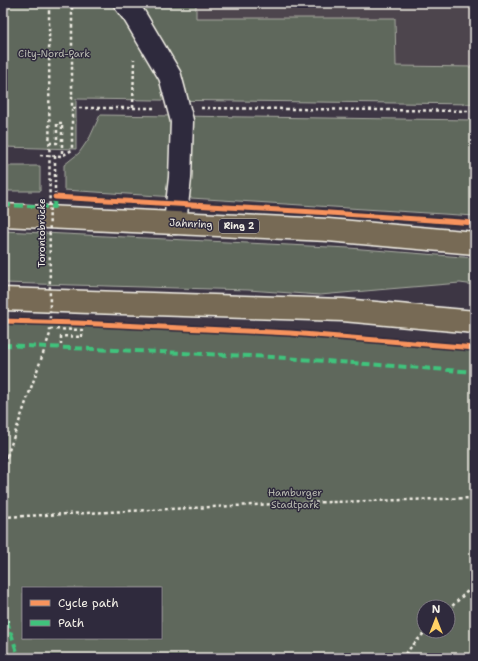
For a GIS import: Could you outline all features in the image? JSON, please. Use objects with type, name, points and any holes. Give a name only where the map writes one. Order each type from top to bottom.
[{"type":"main road","name":"Jahnring","points":[[3,215],[328,230],[475,243]]},
{"type":"main road","points":[[3,299],[343,310],[475,322]]},
{"type":"lane","points":[[125,3],[134,15],[170,76],[182,121],[180,178],[175,223]]},
{"type":"path","points":[[40,155],[62,156],[72,150],[72,3]]},
{"type":"path","points":[[73,108],[475,111]]},
{"type":"path","points":[[49,143],[57,143],[57,123],[62,123],[62,156]]},
{"type":"path","points":[[55,156],[54,196],[61,197]]},
{"type":"path","points":[[48,322],[55,322]]},
{"type":"path","points":[[50,329],[82,330],[82,337],[61,336],[61,348]]},
{"type":"path","points":[[3,517],[288,503],[475,498]]},
{"type":"path","points":[[456,602],[475,584]]},
{"type":"path","points":[[401,658],[419,639]]},
{"type":"shaded area","points":[[196,3],[475,3],[475,67],[396,66],[395,18],[196,18]]},
{"type":"green space","name":"City-Nord-Park","points":[[3,3],[196,3],[196,18],[395,18],[396,66],[475,67],[475,104],[76,99],[76,149],[3,147]]},
{"type":"green space","points":[[100,115],[475,120],[475,216],[64,190],[64,165],[79,153],[90,137]]},
{"type":"green space","points":[[3,166],[40,166],[40,191],[3,191]]},
{"type":"green space","points":[[3,231],[349,248],[475,258],[475,285],[460,283],[320,295],[248,290],[3,283]]},
{"type":"green space","name":"Hamburger Stadtpark","points":[[3,323],[239,332],[475,350],[475,658],[3,658]]},
{"type":"marked path","points":[[3,205],[54,207],[55,197]]},
{"type":"marked path","points":[[3,345],[272,357],[475,372]]},
{"type":"marked path","points":[[3,609],[19,658]]},
{"type":"cycle path","points":[[55,197],[475,223]]},
{"type":"cycle path","points":[[3,321],[290,333],[475,348]]}]
